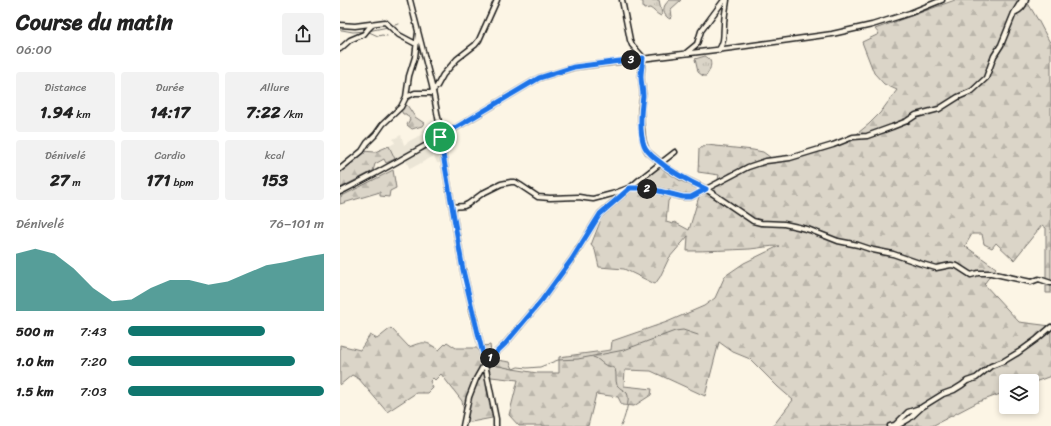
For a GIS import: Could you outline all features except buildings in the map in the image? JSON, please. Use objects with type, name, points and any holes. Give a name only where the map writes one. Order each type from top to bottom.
[{"type":"street","points":[[410,0],[433,90],[463,270],[485,363],[496,426]]},
{"type":"street","points":[[406,97],[415,94],[431,93],[457,59],[479,40],[496,0]]},
{"type":"street","points":[[622,0],[630,40],[632,45],[643,58],[641,77],[643,94],[641,108],[643,140],[648,152],[681,177],[706,189],[753,221],[784,224],[810,230],[838,240],[893,254],[936,268],[951,265],[957,266],[971,275],[978,273],[991,274],[1031,282],[1039,279],[1051,283]]},
{"type":"street","points":[[686,54],[697,44],[701,31],[726,0]]},
{"type":"street","points":[[719,50],[724,37],[726,0]]},
{"type":"street","points":[[340,192],[440,137],[539,78],[574,67],[719,50],[832,34],[872,25],[910,13],[942,0]]},
{"type":"street","points":[[453,207],[464,206],[483,193],[501,184],[511,182],[520,185],[538,197],[550,198],[578,197],[593,199],[630,188],[643,188],[683,197],[691,197],[748,168],[766,161],[790,158],[852,137],[867,136],[892,127],[907,121],[916,115],[939,109],[958,97],[972,91],[986,78],[994,56],[1001,45],[1014,13],[1022,0]]},
{"type":"street","points":[[1014,13],[1023,7],[1026,0]]},
{"type":"street","points":[[340,25],[355,26],[385,22],[399,35],[416,44]]},
{"type":"street","points":[[340,49],[350,40],[364,34],[370,26],[374,24]]},
{"type":"street","points":[[340,169],[362,151],[383,124],[401,107],[406,97],[409,76],[415,57],[418,30]]},
{"type":"street","points":[[463,426],[469,397],[476,379],[485,363],[505,344],[542,300],[572,259],[600,214],[675,152]]},
{"type":"street","points":[[897,426],[909,419],[922,407],[942,394],[954,390],[967,381],[979,377],[991,366],[1004,361],[1019,352],[1051,327]]},
{"type":"street","points":[[890,426],[895,425],[908,412],[922,407]]},
{"type":"shaded area","points":[[432,122],[438,127],[443,124],[447,129],[440,137],[445,164],[437,163],[434,156],[410,169],[403,155],[395,159],[389,146],[395,143],[393,139],[401,135],[404,145],[423,134],[421,131]]},
{"type":"green space","points":[[639,0],[659,0],[662,14],[661,16],[650,8],[644,9],[643,2]]},
{"type":"green space","points":[[669,0],[681,0],[671,9],[672,17],[670,19],[664,12],[665,5]]},
{"type":"green space","points":[[955,0],[1026,0],[1051,44],[1051,293],[1046,293],[1046,228],[1042,225],[1014,260],[996,243],[992,248],[984,244],[982,234],[972,234],[965,246],[996,268],[984,284],[1019,322],[1051,326],[1051,376],[1039,380],[1039,374],[999,374],[999,394],[978,402],[932,426],[773,426],[793,400],[750,359],[733,352],[719,342],[705,396],[651,371],[625,370],[624,386],[652,389],[651,395],[634,406],[622,405],[618,397],[596,394],[588,426],[519,426],[509,415],[518,380],[491,377],[484,346],[490,345],[491,352],[496,353],[497,360],[510,362],[513,369],[537,373],[559,373],[559,357],[611,350],[612,341],[667,322],[704,306],[715,298],[725,276],[744,263],[779,246],[750,249],[687,251],[688,236],[669,258],[655,284],[624,269],[599,267],[595,250],[591,245],[600,222],[598,218],[630,188],[651,189],[644,177],[661,163],[667,168],[706,189],[717,184],[719,175],[698,172],[699,149],[707,145],[763,152],[774,160],[790,158],[853,137],[880,113],[897,90],[884,84],[874,73],[862,42],[879,34],[875,29]],"holes":[[[700,193],[689,230],[674,222],[673,224],[666,222],[668,201],[673,195],[691,197]]]},
{"type":"green space","points":[[705,56],[710,60],[711,65],[706,76],[703,76],[698,72],[695,59]]},
{"type":"green space","points":[[402,105],[407,105],[415,117],[424,123],[422,126],[412,129],[407,125],[410,119],[406,114],[402,113]]},
{"type":"green space","points":[[389,146],[395,159],[386,163],[384,159],[375,164],[373,171],[340,188],[340,169],[362,151],[375,152]]},
{"type":"green space","points":[[393,170],[396,188],[390,191],[389,197],[380,196],[380,192],[340,204],[340,197]]},
{"type":"green space","points":[[391,328],[409,347],[425,343],[439,350],[447,342],[456,348],[477,348],[480,353],[492,418],[466,423],[462,401],[441,374],[435,380],[433,378],[430,381],[433,388],[428,393],[416,393],[387,412],[359,379],[352,375],[340,385],[340,345],[360,350],[370,335],[377,339]]},
{"type":"waterway","points":[[391,26],[399,24]]},
{"type":"waterway","points":[[368,31],[388,27]]},
{"type":"waterway","points":[[340,30],[353,32],[365,31]]},
{"type":"waterway","points":[[369,32],[378,36],[387,36]]},
{"type":"waterway","points":[[494,365],[513,369],[518,367],[540,367],[558,360],[578,359],[624,350],[675,331],[683,330],[698,335]]},
{"type":"waterway","points":[[593,357],[605,365],[615,369],[617,385],[627,393],[628,404],[621,426]]},
{"type":"route","points":[[643,58],[641,68],[643,94],[641,122],[643,140],[646,149],[667,168],[681,177],[706,189],[691,197],[683,197],[655,190],[634,187],[630,188],[600,214],[572,259],[542,300],[505,344],[485,363],[463,270],[440,137],[539,78],[574,67],[643,58]]}]
